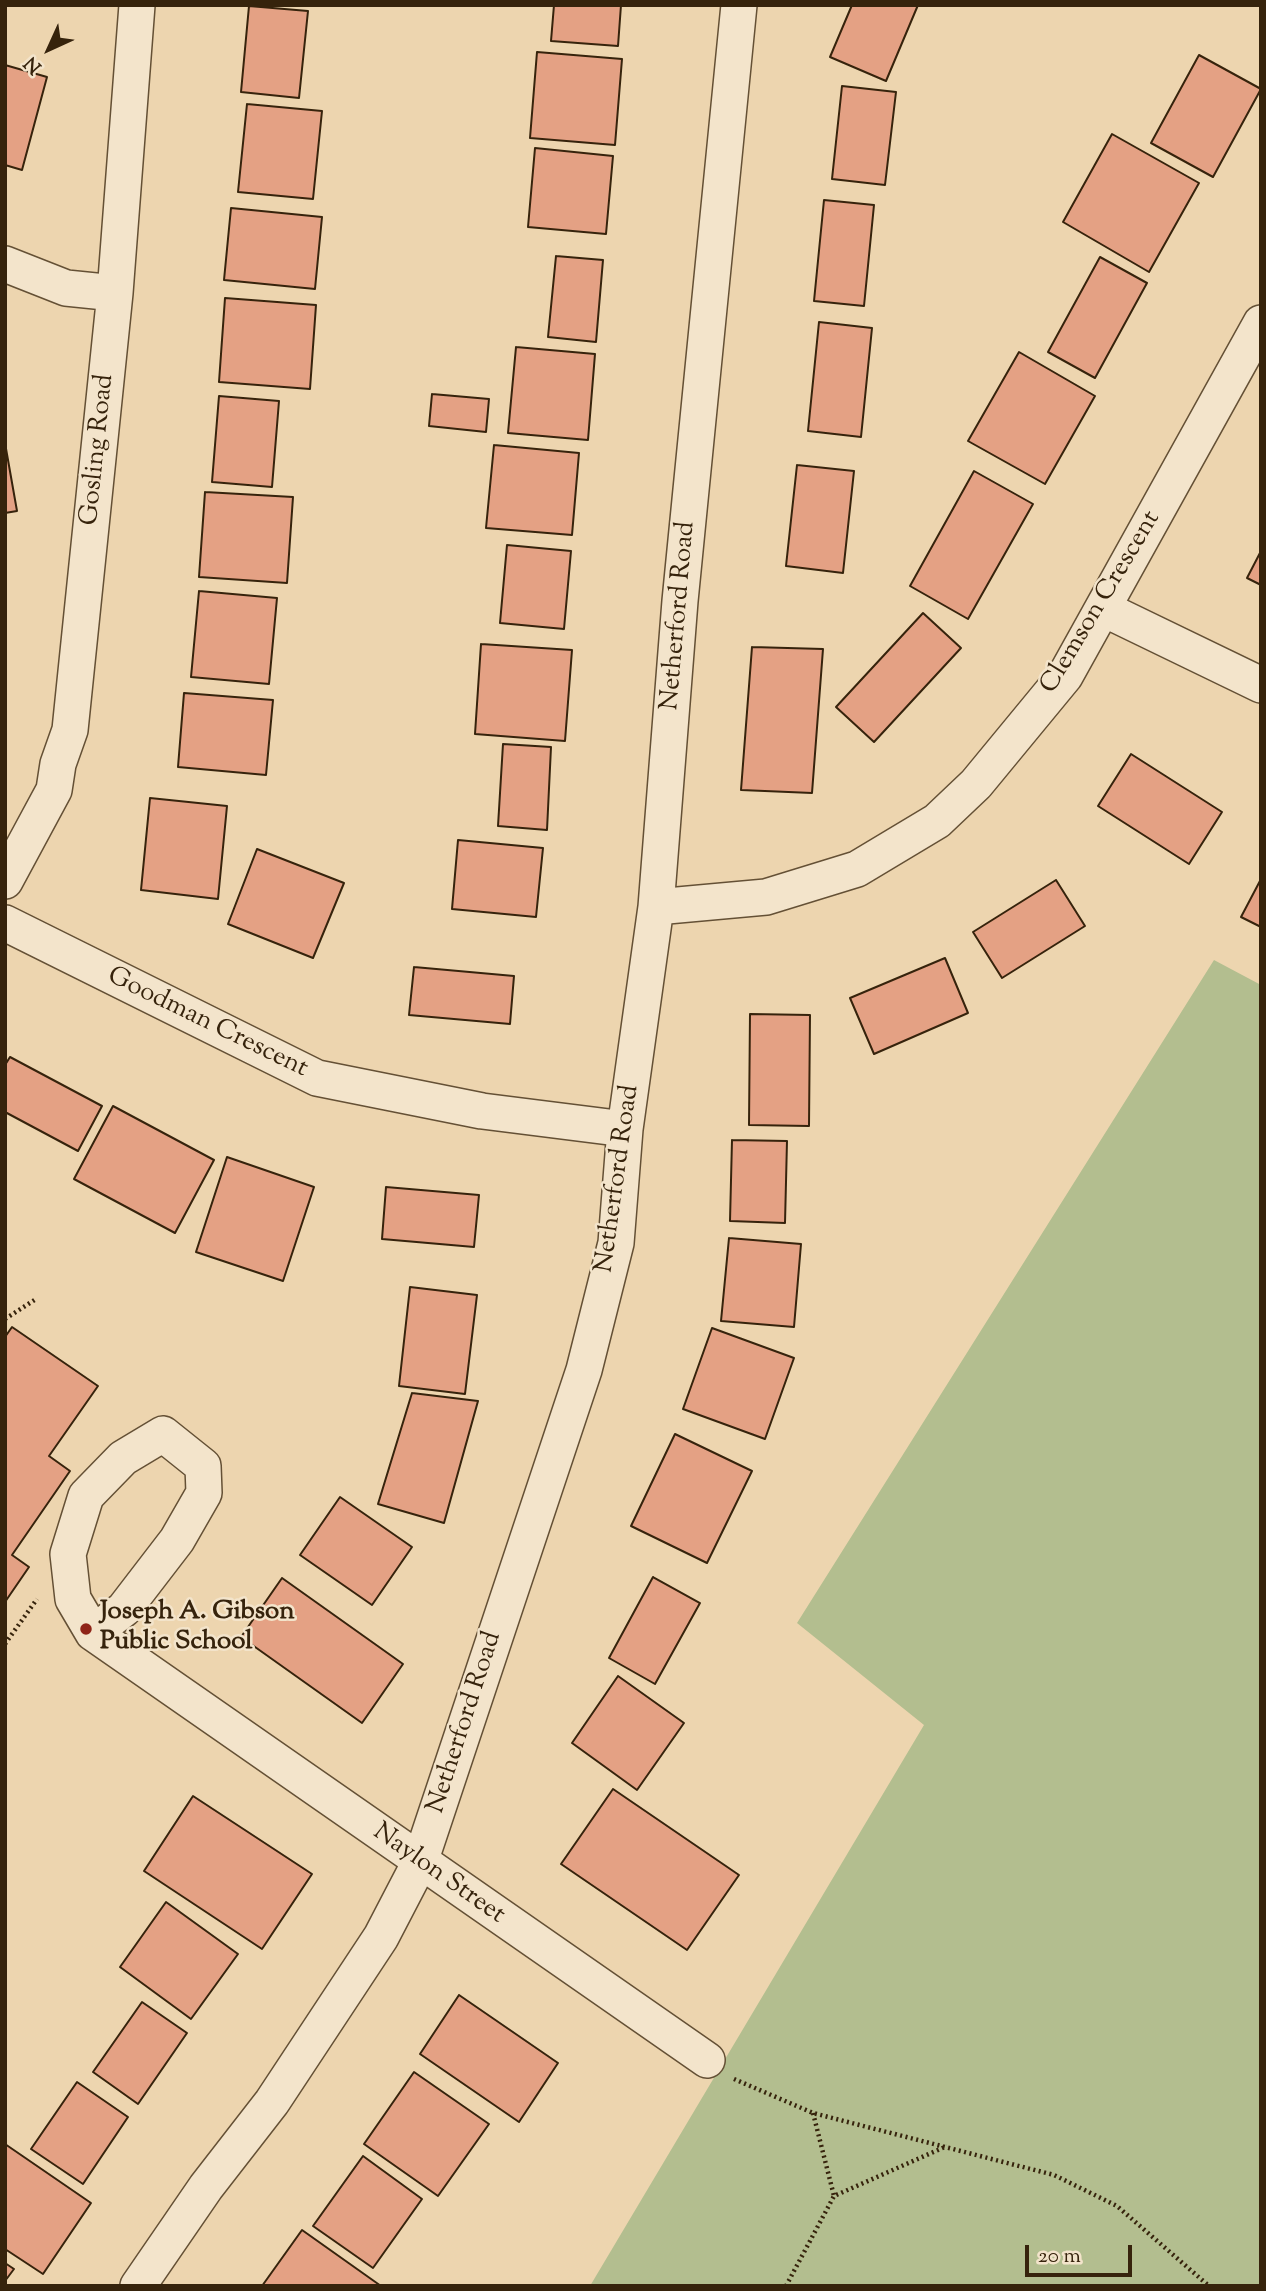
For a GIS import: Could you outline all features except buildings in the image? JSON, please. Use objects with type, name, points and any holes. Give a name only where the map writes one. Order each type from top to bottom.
[{"type":"street","name":"Gosling Road","points":[[5,881],[54,790],[58,764],[70,730],[115,293],[136,5]]},
{"type":"street","name":"Netherford Road","points":[[138,2286],[206,2188],[272,2102],[381,1937],[420,1863],[584,1370],[616,1242],[625,1129],[656,907],[680,601],[739,5]]},
{"type":"street","points":[[5,264],[66,288],[115,293]]},
{"type":"street","name":"Clemson Crescent","points":[[656,907],[766,897],[857,869],[937,821],[976,784],[1065,676],[1261,323]]},
{"type":"street","points":[[1104,609],[1261,685]]},
{"type":"street","name":"Goodman Crescent","points":[[5,923],[317,1078],[482,1111],[625,1129]]},
{"type":"street","points":[[163,1434],[203,1466],[204,1493],[177,1539],[124,1609],[93,1633],[73,1599],[68,1554],[86,1496],[123,1458],[163,1434]]},
{"type":"street","name":"Naylon Street","points":[[93,1633],[420,1863],[707,2060]]},
{"type":"path","points":[[5,1319],[36,1299]]},
{"type":"path","points":[[5,1644],[43,1590]]},
{"type":"path","points":[[707,2060],[742,2085],[813,2113],[948,2145],[1055,2175],[1117,2206],[1209,2286]]},
{"type":"path","points":[[813,2113],[834,2196]]},
{"type":"path","points":[[786,2286],[834,2196],[948,2145]]},
{"type":"green space","points":[[1214,960],[1261,985],[1261,2286],[590,2286],[924,1725],[797,1623]]},
{"type":"place","name":"Joseph A. Gibson Public School","points":[[86,1629]]}]
